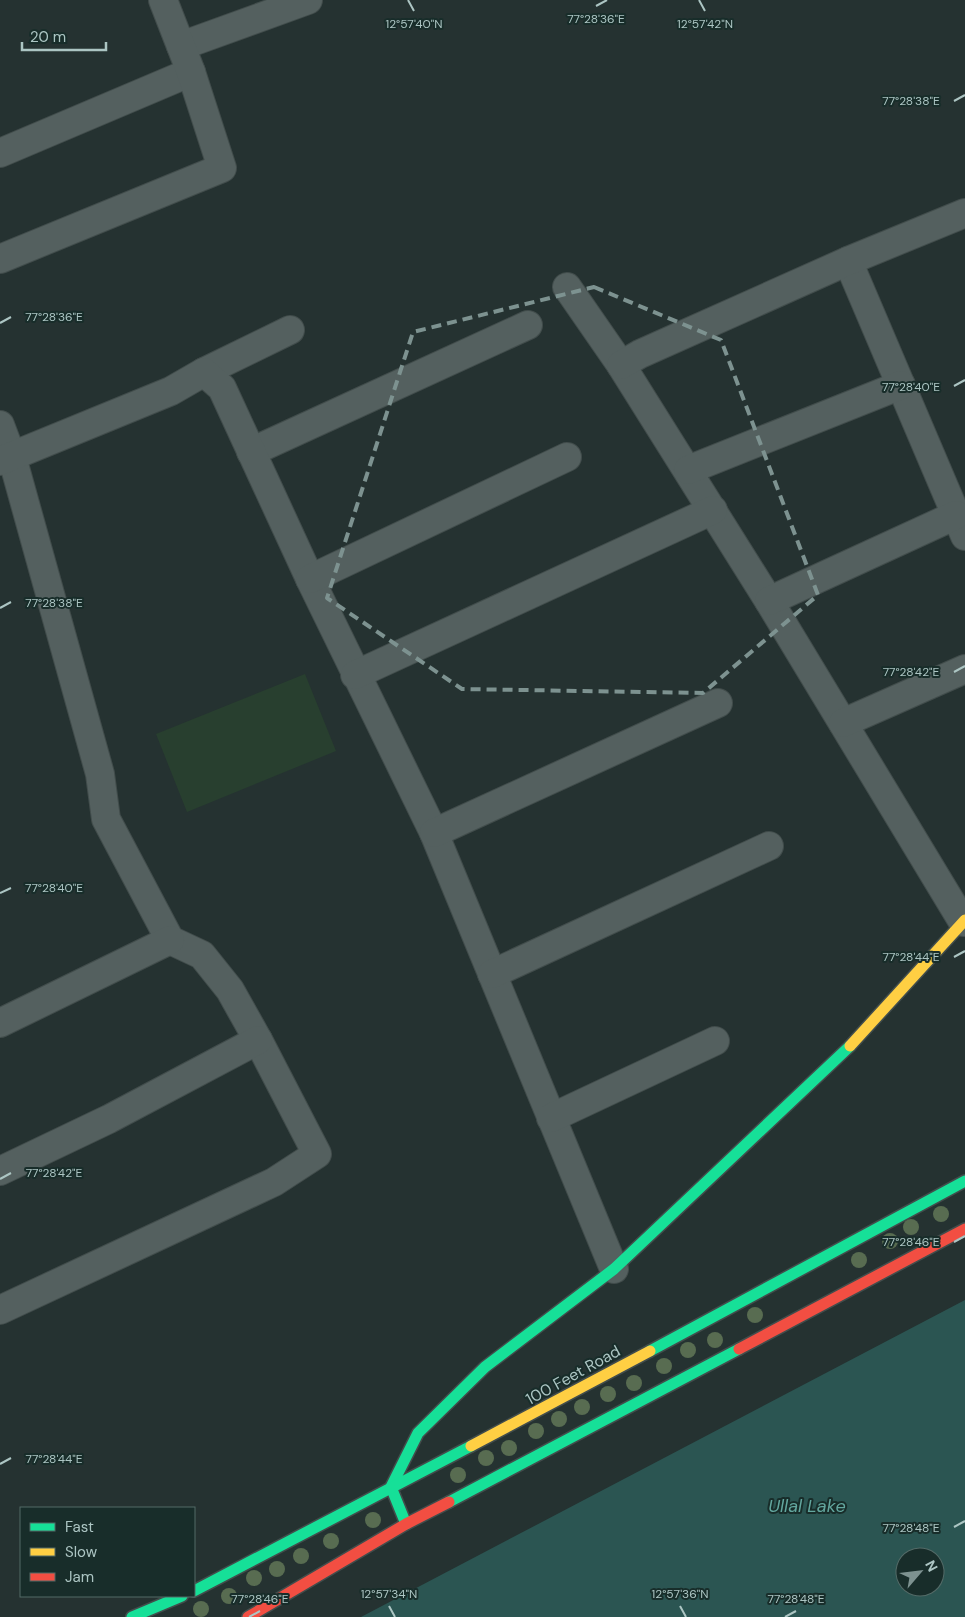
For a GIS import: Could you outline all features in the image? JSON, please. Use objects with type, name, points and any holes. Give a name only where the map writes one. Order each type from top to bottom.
[{"type":"main road","points":[[406,1524],[391,1487],[418,1433],[485,1367],[614,1269],[852,1045],[964,921]]},
{"type":"main road","name":"100 Feet Road","points":[[195,1590],[391,1487],[508,1428],[965,1181]]},
{"type":"main road","points":[[248,1617],[406,1524],[965,1228]]},
{"type":"main road","points":[[132,1617],[180,1597]]},
{"type":"street","points":[[0,259],[222,168],[191,72],[163,0]]},
{"type":"street","points":[[181,46],[308,0]]},
{"type":"street","points":[[0,153],[191,72]]},
{"type":"street","points":[[621,365],[640,354],[848,261],[962,222]]},
{"type":"street","points":[[770,601],[961,526],[848,261]]},
{"type":"street","points":[[567,287],[621,365],[688,470],[770,601],[964,921]]},
{"type":"street","points":[[251,452],[528,325]]},
{"type":"street","points":[[6,459],[171,391],[204,372],[290,330]]},
{"type":"street","points":[[204,372],[222,388],[355,675],[434,833],[614,1269]]},
{"type":"street","points":[[688,470],[901,385]]},
{"type":"street","points":[[0,425],[6,459],[100,774],[106,819],[170,940],[202,955],[230,990],[318,1154],[274,1182],[0,1310]]},
{"type":"street","points":[[310,579],[567,457]]},
{"type":"street","points":[[355,675],[713,510]]},
{"type":"street","points":[[843,723],[965,669]]},
{"type":"street","points":[[434,833],[718,703]]},
{"type":"street","points":[[492,974],[769,846]]},
{"type":"street","points":[[0,1023],[170,940]]},
{"type":"street","points":[[0,1170],[110,1119],[258,1040]]},
{"type":"street","points":[[551,1118],[715,1041]]},
{"type":"highlighted area","points":[[594,287],[721,340],[818,595],[703,693],[462,689],[327,598],[413,332]]},
{"type":"green space","points":[[305,674],[336,751],[187,812],[156,734]]},
{"type":"water","name":"Ullal Lake","points":[[965,1300],[965,1617],[361,1617]]},
{"type":"traffic: fast","points":[[406,1524],[391,1487],[418,1433],[485,1367],[614,1269],[850,1046]]},
{"type":"traffic: fast","points":[[650,1351],[965,1181]]},
{"type":"traffic: fast","points":[[449,1502],[739,1349]]},
{"type":"traffic: fast","points":[[195,1590],[471,1446]]},
{"type":"traffic: fast","points":[[132,1617],[180,1597]]},
{"type":"traffic: slow","points":[[850,1046],[965,920]]},
{"type":"traffic: slow","points":[[471,1446],[650,1351]]},
{"type":"traffic: jam","points":[[739,1349],[965,1229]]},
{"type":"traffic: jam","points":[[248,1617],[406,1524],[449,1502]]}]
